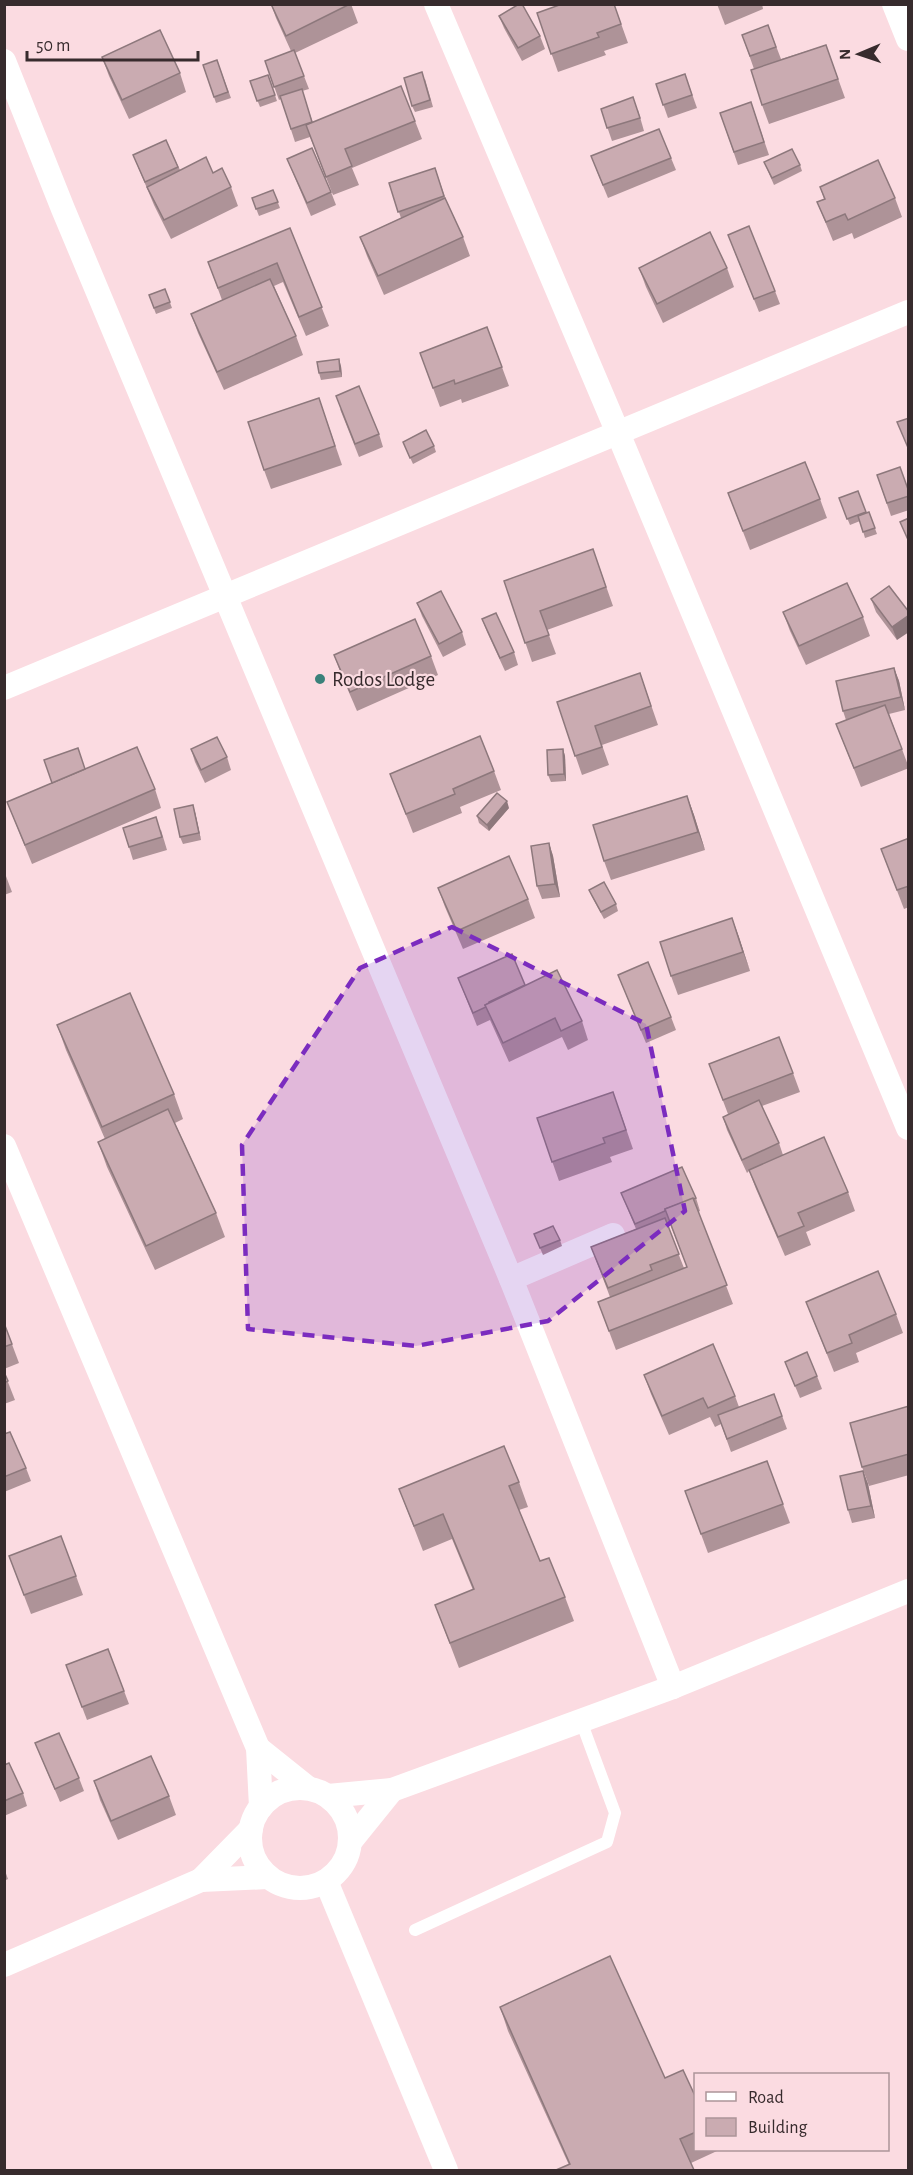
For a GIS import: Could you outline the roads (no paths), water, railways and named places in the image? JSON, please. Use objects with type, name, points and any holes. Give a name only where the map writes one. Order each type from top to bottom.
[{"type":"street","points":[[435,4],[618,433],[909,1128]]},
{"type":"street","points":[[894,4],[909,39]]},
{"type":"street","points":[[4,61],[63,209],[511,1279],[673,1687]]},
{"type":"street","points":[[4,688],[225,594],[909,312]]},
{"type":"street","points":[[4,1146],[258,1748],[261,1807]]},
{"type":"street","points":[[511,1279],[613,1235]]},
{"type":"street","points":[[201,1880],[251,1829],[261,1807],[274,1796],[290,1789],[318,1792],[392,1790],[673,1687],[909,1591]]},
{"type":"street","points":[[258,1748],[318,1792],[345,1816],[350,1842]]},
{"type":"street","points":[[251,1829],[251,1847],[257,1863],[268,1876],[281,1885],[296,1888],[311,1887],[326,1881],[338,1871],[346,1858],[350,1842],[392,1790]]},
{"type":"street","points":[[4,1965],[201,1880],[268,1876]]},
{"type":"street","points":[[326,1881],[446,2170]]},
{"type":"lane","points":[[415,1930],[607,1842],[615,1813],[581,1721]]},
{"type":"place","name":"Rodos Lodge","points":[[320,679]]}]
